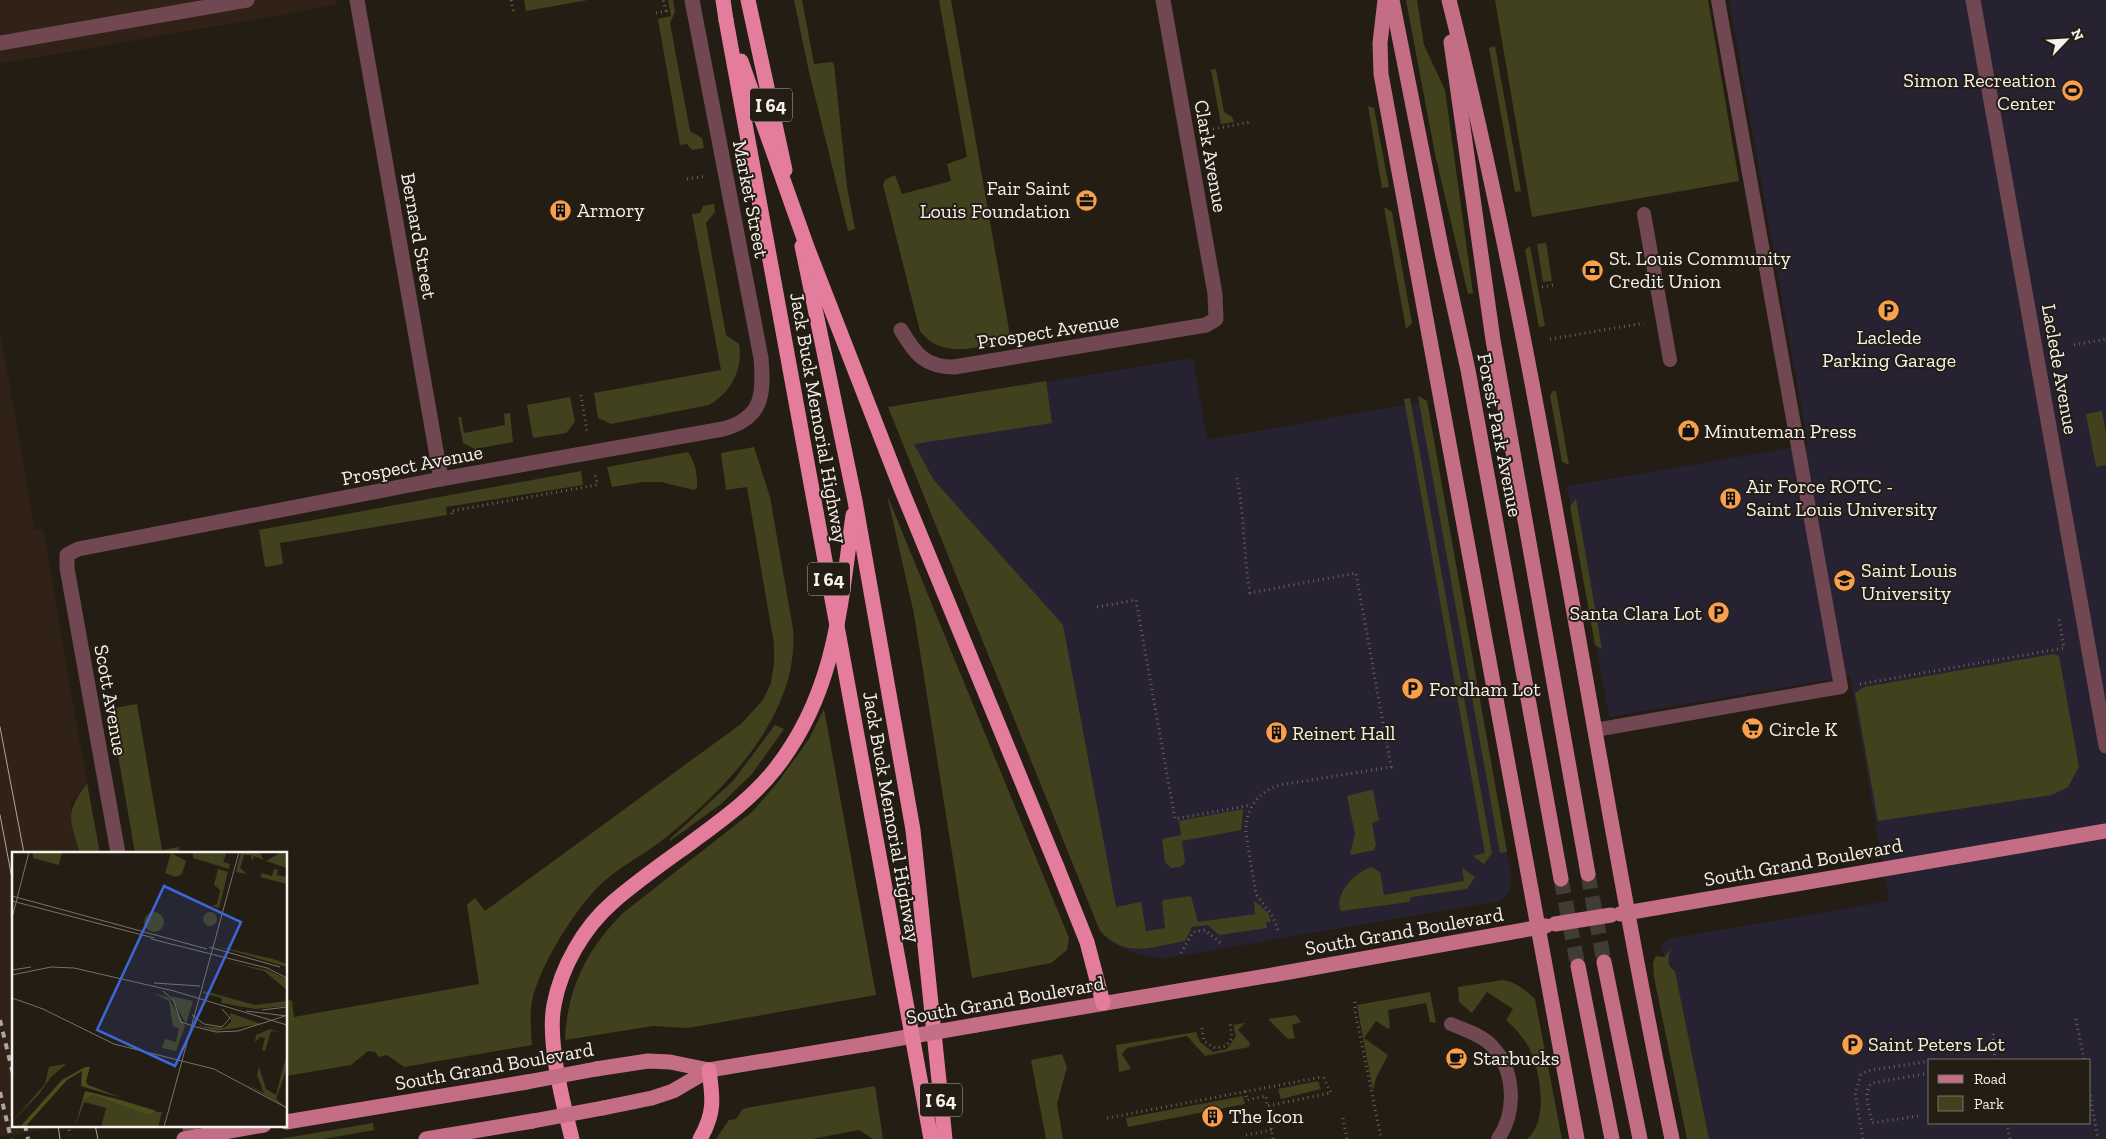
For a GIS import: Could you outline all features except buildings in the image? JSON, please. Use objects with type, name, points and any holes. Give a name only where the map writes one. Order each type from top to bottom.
[{"type":"highway","name":"Jack Buck Memorial Highway","points":[[723,0],[931,1139]]},
{"type":"highway","name":"Jack Buck Memorial Highway","points":[[748,0],[855,501],[913,830],[945,1139]]},
{"type":"highway","points":[[726,20],[806,248],[900,486],[1057,867],[1092,956],[1104,1003]]},
{"type":"highway","points":[[572,1139],[563,1099],[553,1031],[554,1006],[563,975],[575,950],[593,923],[612,902],[742,803],[777,767],[811,711],[826,675],[834,647],[855,501]]},
{"type":"highway","points":[[700,1139],[711,1116],[709,1070]]},
{"type":"main road","points":[[1385,0],[1380,43],[1381,74],[1577,1139]]},
{"type":"main road","name":"Forest Park Avenue","points":[[1392,0],[1442,252],[1468,370],[1561,878]]},
{"type":"main road","points":[[1447,0],[1469,81],[1503,237],[1672,1139]]},
{"type":"main road","name":"Forest Park Avenue","points":[[1447,0],[1493,340],[1588,874]]},
{"type":"main road","name":"South Grand Boulevard","points":[[426,1139],[533,1121],[659,1096],[673,1091],[709,1070],[2106,831]]},
{"type":"main road","points":[[1604,962],[1640,1139]]},
{"type":"main road","points":[[1578,966],[1612,1139]]},
{"type":"main road","name":"South Grand Boulevard","points":[[288,1122],[648,1061],[670,1062],[709,1070]]},
{"type":"main road","points":[[184,1139],[258,1126]]},
{"type":"street","points":[[0,43],[247,0]]},
{"type":"street","name":"Bernard Street","points":[[357,0],[441,479]]},
{"type":"street","name":"Market Street","points":[[692,0],[761,358],[763,383],[758,406]]},
{"type":"street","name":"Clark Avenue","points":[[1162,0],[1215,294],[1216,319]]},
{"type":"street","name":"Laclede Avenue","points":[[1973,0],[2106,746]]},
{"type":"street","name":"Prospect Avenue","points":[[901,330],[911,347],[925,360],[938,367],[954,367],[1206,325],[1216,319]]},
{"type":"street","name":"Prospect Avenue","points":[[67,555],[88,548],[441,479],[723,429],[736,425],[748,418],[758,406]]},
{"type":"street","name":"Scott Avenue","points":[[67,555],[67,568],[118,852]]},
{"type":"street","points":[[188,1126],[194,1139]]},
{"type":"lane","points":[[1595,730],[1841,687],[1718,0]]},
{"type":"lane","points":[[1644,214],[1670,360]]},
{"type":"lane","points":[[1451,1024],[1492,1045],[1509,1077],[1511,1093],[1510,1114],[1498,1139]]},
{"type":"path","points":[[511,0],[514,13]]},
{"type":"path","points":[[656,13],[666,11],[664,0]]},
{"type":"path","points":[[1213,129],[1251,122]]},
{"type":"path","points":[[687,179],[708,176]]},
{"type":"path","points":[[1542,287],[1553,286]]},
{"type":"path","points":[[1550,339],[1650,322]]},
{"type":"path","points":[[2074,345],[2106,339]]},
{"type":"path","points":[[581,395],[587,432]]},
{"type":"path","points":[[452,514],[451,511],[598,485],[594,469]]},
{"type":"path","points":[[1237,478],[1244,514],[1245,566],[1250,593],[1356,573],[1390,767],[1280,785],[1268,789],[1252,805],[1246,825],[1246,834],[1256,894],[1273,917],[1278,930]]},
{"type":"path","points":[[1097,607],[1136,600],[1175,819],[1252,805]]},
{"type":"path","points":[[1841,687],[2064,648],[2059,619]]},
{"type":"path","points":[[1182,952],[1193,932],[1205,930],[1223,945]]},
{"type":"path","points":[[1355,1002],[1355,1011],[1381,1138]]},
{"type":"path","points":[[2076,1019],[2084,1059]]},
{"type":"path","points":[[1202,1028],[1204,1041],[1215,1048],[1226,1046],[1232,1038],[1230,1023]]},
{"type":"path","points":[[1993,1034],[1995,1059]]},
{"type":"path","points":[[1863,1139],[1855,1093],[1861,1075],[1867,1072],[1928,1061]]},
{"type":"path","points":[[1918,1116],[1872,1123],[1867,1092],[1868,1086],[1872,1083],[1928,1073]]},
{"type":"path","points":[[1107,1118],[1322,1075],[1331,1093],[1267,1106]]},
{"type":"path","points":[[1245,1091],[1247,1100],[1266,1096],[1273,1139]]},
{"type":"path","points":[[2091,1100],[2098,1139]]},
{"type":"path","points":[[1343,1118],[1347,1139]]},
{"type":"path","points":[[2006,1124],[2010,1139]]},
{"type":"path","points":[[68,1126],[70,1135]]},
{"type":"path","points":[[1246,1135],[1272,1130]]},
{"type":"shaded area","points":[[0,0],[336,0],[336,5],[0,64]]},
{"type":"shaded area","name":"Saint Louis University","points":[[1729,0],[2106,0],[2106,1139],[1709,1139],[1675,971],[1660,949],[1664,942],[1673,938],[1889,901],[1850,676],[1609,717],[1567,486],[1808,445]]},
{"type":"shaded area","points":[[0,330],[35,530],[43,529],[87,783],[71,804],[71,820],[80,852],[12,852],[12,1126],[64,1126],[0,1137]]},
{"type":"shaded area","points":[[1193,358],[1207,440],[1427,401],[1511,874],[1510,891],[1505,898],[1499,901],[1161,959],[1130,952],[1111,942],[1100,931],[888,407]]},
{"type":"green space","points":[[524,0],[588,0],[526,11]]},
{"type":"green space","points":[[668,0],[673,0],[675,12],[670,23],[690,131],[702,138],[704,148],[692,150],[687,144],[680,145],[658,19],[671,16]]},
{"type":"green space","points":[[794,0],[802,0],[814,64],[832,62],[834,64],[847,187],[855,229],[848,231],[809,72]]},
{"type":"green space","points":[[939,0],[951,0],[1011,341],[962,349],[950,349],[939,346],[920,331],[883,185],[885,180],[895,175],[902,194],[951,181],[947,164],[967,157]]},
{"type":"green space","points":[[1406,0],[1417,0],[1424,45],[1445,90],[1473,293],[1468,294],[1435,154]]},
{"type":"green space","points":[[1495,0],[1708,0],[1739,181],[1532,217]]},
{"type":"green space","points":[[1495,46],[1521,191],[1515,192],[1489,48]]},
{"type":"green space","points":[[1216,69],[1224,112],[1232,117],[1234,122],[1221,124],[1211,70]]},
{"type":"green space","points":[[1368,106],[1374,108],[1389,187],[1382,188]]},
{"type":"green space","points":[[714,204],[715,212],[706,223],[726,335],[739,344],[739,363],[734,379],[724,393],[709,405],[611,424],[598,418],[594,393],[721,370],[692,214],[700,213],[703,206]]},
{"type":"green space","points":[[1384,207],[1392,212],[1412,323],[1406,329]]},
{"type":"green space","points":[[1546,243],[1552,281],[1543,282],[1537,244]]},
{"type":"green space","points":[[1530,246],[1545,326],[1539,327],[1525,250]]},
{"type":"green space","points":[[1046,381],[1052,423],[914,444],[933,479],[1063,625],[1116,907],[1141,902],[1146,931],[1165,928],[1162,902],[1164,900],[1191,896],[1198,922],[1255,914],[1255,901],[1268,913],[1271,922],[1266,922],[1267,928],[1219,935],[1208,925],[1192,927],[1185,941],[1140,949],[1120,945],[1110,940],[1100,931],[888,407]]},
{"type":"green space","points":[[1553,391],[1556,391],[1569,465],[1562,462],[1550,395]]},
{"type":"green space","points":[[1418,396],[1427,401],[1507,852],[1500,853]]},
{"type":"green space","points":[[570,397],[575,422],[566,433],[533,438],[527,405]]},
{"type":"green space","points":[[1410,398],[1492,853],[1484,864],[1473,856],[1485,853],[1404,399]]},
{"type":"green space","points":[[2102,411],[2106,434],[2106,465],[2096,467],[2086,414]]},
{"type":"green space","points":[[510,413],[513,442],[475,449],[463,443],[458,417],[461,417],[464,433],[505,425],[504,414]]},
{"type":"green space","points":[[754,447],[770,497],[793,629],[792,661],[784,692],[771,721],[753,749],[732,776],[708,800],[660,842],[608,878],[581,907],[552,952],[533,996],[531,1008],[532,1045],[404,1067],[387,1055],[379,1057],[375,1052],[368,1051],[351,1065],[288,1076],[288,1000],[292,1001],[294,1017],[479,984],[467,905],[475,898],[485,911],[741,724],[763,700],[771,683],[774,664],[774,644],[747,487],[726,490],[721,453]]},
{"type":"green space","points":[[688,452],[694,464],[696,474],[697,488],[694,490],[661,482],[643,482],[612,487],[607,467]]},
{"type":"green space","points":[[581,471],[583,485],[446,507],[447,515],[280,543],[283,564],[265,567],[259,530]]},
{"type":"green space","points":[[887,495],[1069,938],[1067,950],[1051,963],[972,978],[914,614]]},
{"type":"green space","points":[[1576,499],[1602,649],[1595,645],[1570,506]]},
{"type":"green space","points":[[2054,654],[2059,656],[2079,767],[2068,787],[2052,795],[1878,821],[1855,693],[1864,687]]},
{"type":"green space","points":[[137,704],[162,850],[179,847],[179,852],[135,852],[110,709]]},
{"type":"green space","points":[[824,709],[876,995],[688,1028],[653,1026],[565,1040],[570,1004],[575,987],[581,971],[599,941],[623,913],[752,812],[778,782],[809,739]]},
{"type":"green space","points":[[775,725],[784,729],[752,774],[721,804],[670,841],[733,781]]},
{"type":"green space","points":[[87,783],[100,852],[80,852],[71,816],[75,802]]},
{"type":"green space","points":[[1373,791],[1379,820],[1372,823],[1376,845],[1374,850],[1350,855],[1355,834],[1347,796]]},
{"type":"green space","points":[[1243,809],[1241,830],[1182,841],[1185,862],[1182,866],[1171,868],[1165,862],[1162,839],[1181,835],[1179,821]]},
{"type":"green space","points":[[1371,867],[1380,872],[1384,895],[1464,881],[1462,868],[1475,877],[1467,889],[1411,897],[1409,902],[1341,911],[1340,898],[1347,885],[1359,874]]},
{"type":"green space","points":[[1671,949],[1669,964],[1675,971],[1709,1139],[1687,1139],[1654,977],[1653,963],[1656,956],[1664,957]]},
{"type":"green space","points":[[1503,980],[1520,987],[1535,999],[1562,1139],[1527,1139],[1534,1131],[1539,1120],[1541,1107],[1539,1079],[1527,1044],[1515,1028],[1506,1020],[1513,1009],[1487,992],[1472,1013],[1459,1002],[1458,987]]},
{"type":"green space","points":[[1430,992],[1436,1023],[1430,1022],[1426,1003],[1388,1010],[1390,1027],[1388,1029],[1376,1021],[1364,1038],[1388,1055],[1376,1078],[1373,1091],[1357,1005]]},
{"type":"green space","points":[[1296,1015],[1301,1022],[1292,1025],[1295,1038],[1288,1039],[1268,1019]]},
{"type":"green space","points":[[1245,1023],[1238,1030],[1250,1043],[1249,1047],[1205,1056],[1187,1036],[1127,1048],[1122,1054],[1131,1069],[1119,1072],[1116,1045],[1196,1032],[1200,1042],[1213,1052],[1227,1049],[1236,1036],[1233,1025]]},
{"type":"green space","points":[[1062,1054],[1067,1067],[1057,1104],[1063,1139],[1046,1139],[1031,1060]]},
{"type":"green space","points":[[1318,1081],[1321,1089],[1281,1099],[1278,1089]]},
{"type":"green space","points":[[875,1086],[883,1139],[873,1139],[859,1130],[812,1139],[716,1139],[729,1120],[736,1119],[742,1110],[746,1108]]},
{"type":"green space","points":[[1243,1096],[1245,1104],[1128,1127],[1126,1118]]},
{"type":"green space","points":[[373,1123],[374,1130],[323,1139],[280,1139]]},
{"type":"tunnel","points":[[1588,874],[1604,962]]},
{"type":"tunnel","points":[[1561,879],[1578,966]]},
{"type":"tram line","points":[[0,727],[24,852]]},
{"type":"tram line","points":[[0,815],[12,878]]},
{"type":"tram line","points":[[58,1126],[60,1139]]},
{"type":"tram line","points":[[95,1126],[98,1139]]},
{"type":"railway","points":[[0,1020],[12,1070]]},
{"type":"railway","points":[[0,1092],[11,1139]]},
{"type":"railway","points":[[25,1126],[28,1139]]},
{"type":"place","name":"Simon Recreation Center","points":[[2072,91]]},
{"type":"place","name":"Fair Saint Louis Foundation","points":[[1086,200]]},
{"type":"place","name":"Armory","points":[[561,210]]},
{"type":"place","name":"St. Louis Community Credit Union","points":[[1593,270]]},
{"type":"place","name":"Laclede Parking Garage","points":[[1889,311]]},
{"type":"place","name":"Minuteman Press","points":[[1688,431]]},
{"type":"place","name":"Air Force ROTC - Saint Louis University","points":[[1730,498]]},
{"type":"place","name":"Saint Louis University","points":[[1845,581]]},
{"type":"place","name":"Santa Clara Lot","points":[[1718,613]]},
{"type":"place","name":"Fordham Lot","points":[[1413,689]]},
{"type":"place","name":"Circle K","points":[[1753,729]]},
{"type":"place","name":"Reinert Hall","points":[[1276,733]]},
{"type":"place","name":"Saint Peters Lot","points":[[1852,1044]]},
{"type":"place","name":"Starbucks","points":[[1457,1058]]},
{"type":"place","name":"The Icon","points":[[1213,1116]]}]
